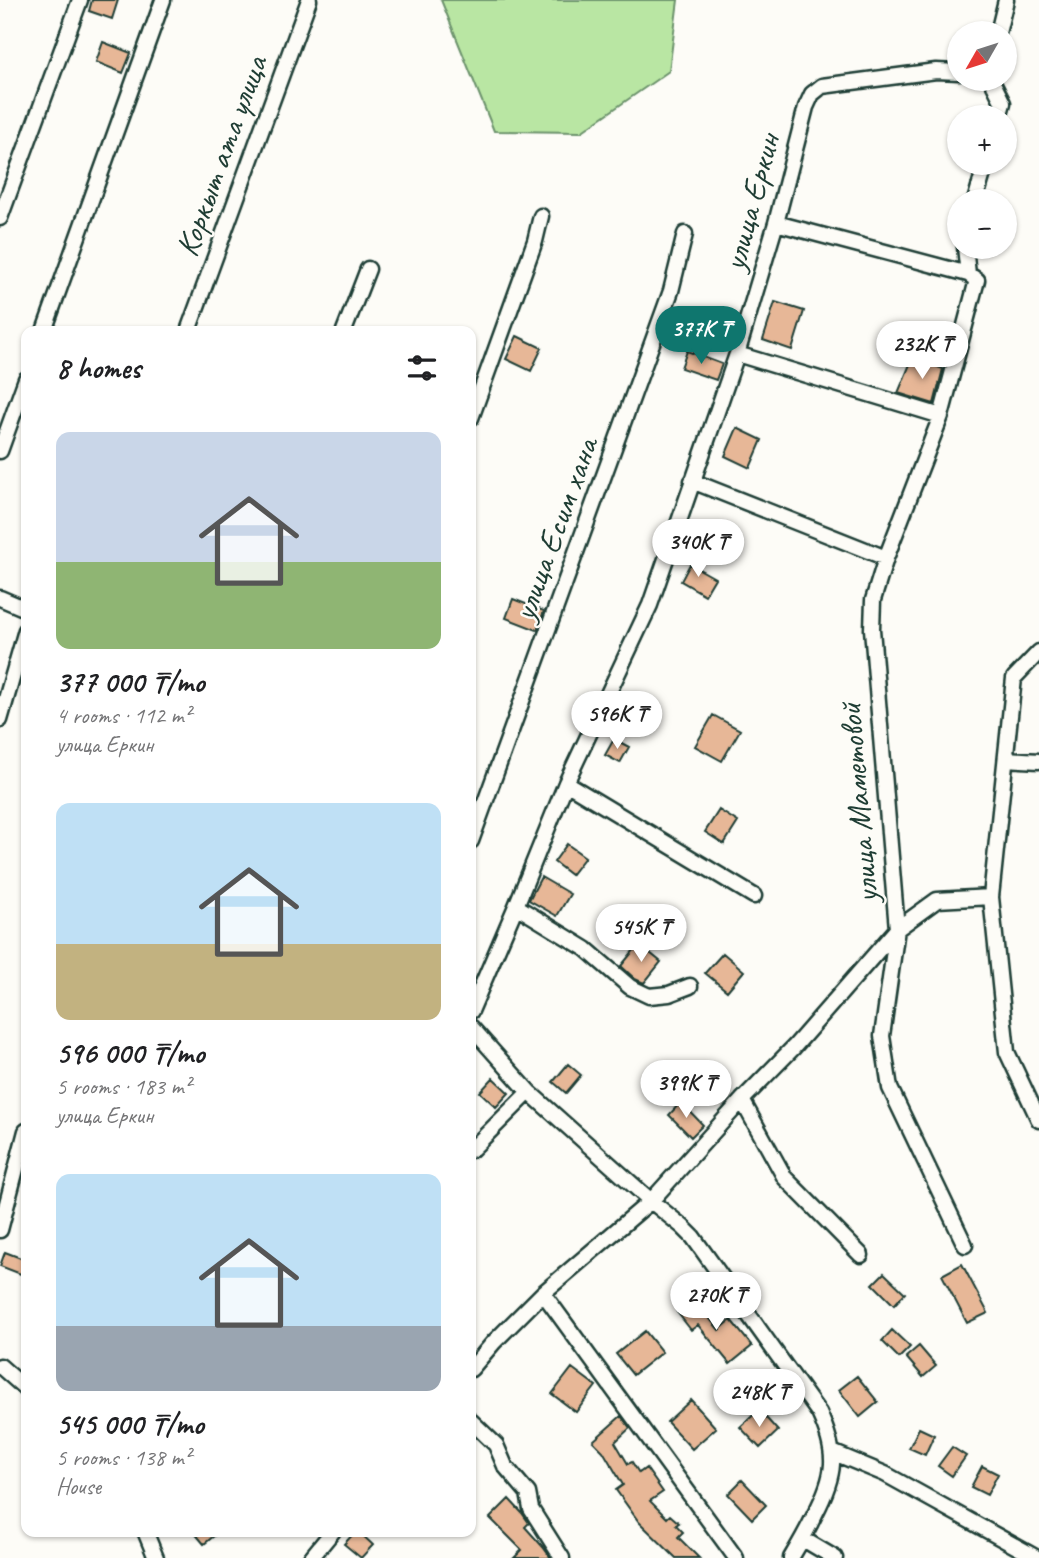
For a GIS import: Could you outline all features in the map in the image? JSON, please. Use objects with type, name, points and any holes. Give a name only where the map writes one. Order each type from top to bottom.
[{"type":"street","points":[[0,218],[80,0]]},
{"type":"street","points":[[46,326],[163,0]]},
{"type":"street","name":"Коркыт ата улица","points":[[190,326],[309,0]]},
{"type":"street","points":[[1001,21],[1006,0]]},
{"type":"street","name":"улица Еркин","points":[[476,999],[566,783],[650,605],[737,354],[776,223],[806,107],[812,94],[822,86],[947,71]]},
{"type":"street","points":[[476,404],[535,241],[541,216]]},
{"type":"street","points":[[776,223],[968,274],[966,259]]},
{"type":"street","name":"улица Есим хана","points":[[476,827],[667,304],[685,234]]},
{"type":"street","points":[[346,326],[368,269]]},
{"type":"street","name":"улица Маметовой","points":[[476,1363],[543,1293],[651,1201],[897,929],[872,629],[873,600],[886,558],[941,416],[977,280],[968,274]]},
{"type":"street","points":[[737,354],[941,416]]},
{"type":"street","points":[[0,451],[21,393]]},
{"type":"street","points":[[692,481],[886,558]]},
{"type":"street","points":[[0,598],[21,607]]},
{"type":"street","points":[[0,720],[21,647]]},
{"type":"street","points":[[1039,652],[1014,678],[991,897],[1007,1052],[1039,1120]]},
{"type":"street","points":[[1006,759],[1039,761]]},
{"type":"street","points":[[566,783],[754,896]]},
{"type":"street","points":[[965,1245],[890,1088],[881,1036],[897,929],[937,900],[991,897]]},
{"type":"street","points":[[516,906],[586,949],[630,987],[649,996],[669,995],[690,986]]},
{"type":"street","points":[[476,1033],[529,1091],[683,1227],[700,1246],[819,1413],[832,1452],[830,1481],[792,1558]]},
{"type":"street","points":[[476,1145],[529,1091]]},
{"type":"street","points":[[742,1100],[785,1178],[861,1255]]},
{"type":"street","points":[[0,1230],[21,1150]]},
{"type":"street","points":[[543,1293],[736,1558]]},
{"type":"street","points":[[0,1366],[21,1385]]},
{"type":"street","points":[[476,1426],[496,1445],[505,1466],[528,1493],[531,1509],[562,1558]]},
{"type":"street","points":[[832,1452],[885,1474],[1037,1558]]},
{"type":"street","points":[[147,1537],[156,1558]]},
{"type":"street","points":[[311,1558],[327,1537]]},
{"type":"street","points":[[803,1539],[835,1558]]},
{"type":"green space","points":[[441,0],[678,0],[669,71],[581,132],[494,131]]},
{"type":"building","points":[[92,0],[118,0],[112,19],[89,11]]},
{"type":"building","points":[[103,42],[131,53],[123,73],[96,62]]},
{"type":"building","points":[[775,302],[804,311],[792,350],[763,340]]},
{"type":"building","points":[[517,336],[542,348],[531,371],[506,359]]},
{"type":"building","points":[[687,351],[722,364],[716,380],[681,368]]},
{"type":"building","points":[[913,357],[943,369],[934,404],[898,393]]},
{"type":"building","points":[[737,428],[762,440],[750,468],[725,456]]},
{"type":"building","points":[[690,564],[715,578],[705,595],[681,581]]},
{"type":"building","points":[[513,599],[544,611],[537,630],[506,618]]},
{"type":"building","points":[[713,715],[740,730],[722,761],[695,746]]},
{"type":"building","points":[[614,739],[629,747],[620,763],[605,755]]},
{"type":"building","points":[[719,810],[738,822],[724,844],[705,832]]},
{"type":"building","points":[[567,844],[585,857],[571,875],[554,862]]},
{"type":"building","points":[[541,877],[570,894],[557,916],[529,900]]},
{"type":"building","points":[[639,944],[661,962],[644,983],[635,979],[621,966]]},
{"type":"building","points":[[723,953],[744,971],[727,991],[705,973]]},
{"type":"building","points":[[568,1064],[581,1075],[566,1093],[553,1082]]},
{"type":"building","points":[[493,1078],[509,1093],[496,1107],[480,1092]]},
{"type":"building","points":[[681,1102],[703,1125],[691,1137],[669,1115]]},
{"type":"building","points":[[5,1252],[21,1258],[21,1274],[0,1266]]},
{"type":"building","points":[[962,1264],[988,1313],[967,1323],[942,1275]]},
{"type":"building","points":[[884,1273],[905,1293],[894,1305],[873,1284]]},
{"type":"building","points":[[693,1298],[719,1330],[731,1320],[752,1346],[730,1364],[698,1325],[691,1330],[677,1312]]},
{"type":"building","points":[[892,1330],[910,1347],[899,1358],[882,1341]]},
{"type":"building","points":[[645,1331],[662,1352],[633,1375],[616,1354]]},
{"type":"building","points":[[919,1346],[936,1366],[923,1377],[906,1357]]},
{"type":"building","points":[[572,1368],[596,1386],[576,1412],[552,1394]]},
{"type":"building","points":[[857,1376],[878,1402],[860,1417],[839,1390]]},
{"type":"building","points":[[691,1400],[716,1428],[692,1449],[667,1422]]},
{"type":"building","points":[[759,1410],[778,1431],[760,1448],[740,1427]]},
{"type":"building","points":[[621,1416],[630,1428],[615,1442],[628,1464],[632,1462],[639,1473],[646,1468],[663,1492],[650,1501],[667,1518],[670,1515],[679,1523],[676,1525],[683,1532],[678,1537],[699,1558],[676,1558],[639,1522],[616,1490],[623,1485],[603,1451],[593,1441]]},
{"type":"building","points":[[919,1428],[934,1435],[925,1455],[909,1448]]},
{"type":"building","points":[[952,1447],[966,1456],[952,1476],[938,1466]]},
{"type":"building","points":[[982,1466],[998,1474],[987,1495],[971,1487]]},
{"type":"building","points":[[742,1480],[766,1505],[752,1519],[728,1494]]},
{"type":"building","points":[[509,1499],[529,1523],[525,1527],[551,1558],[514,1558],[522,1550],[490,1518]]},
{"type":"building","points":[[198,1537],[213,1537],[204,1544]]},
{"type":"building","points":[[350,1537],[364,1537],[373,1545],[361,1558],[344,1544]]}]
